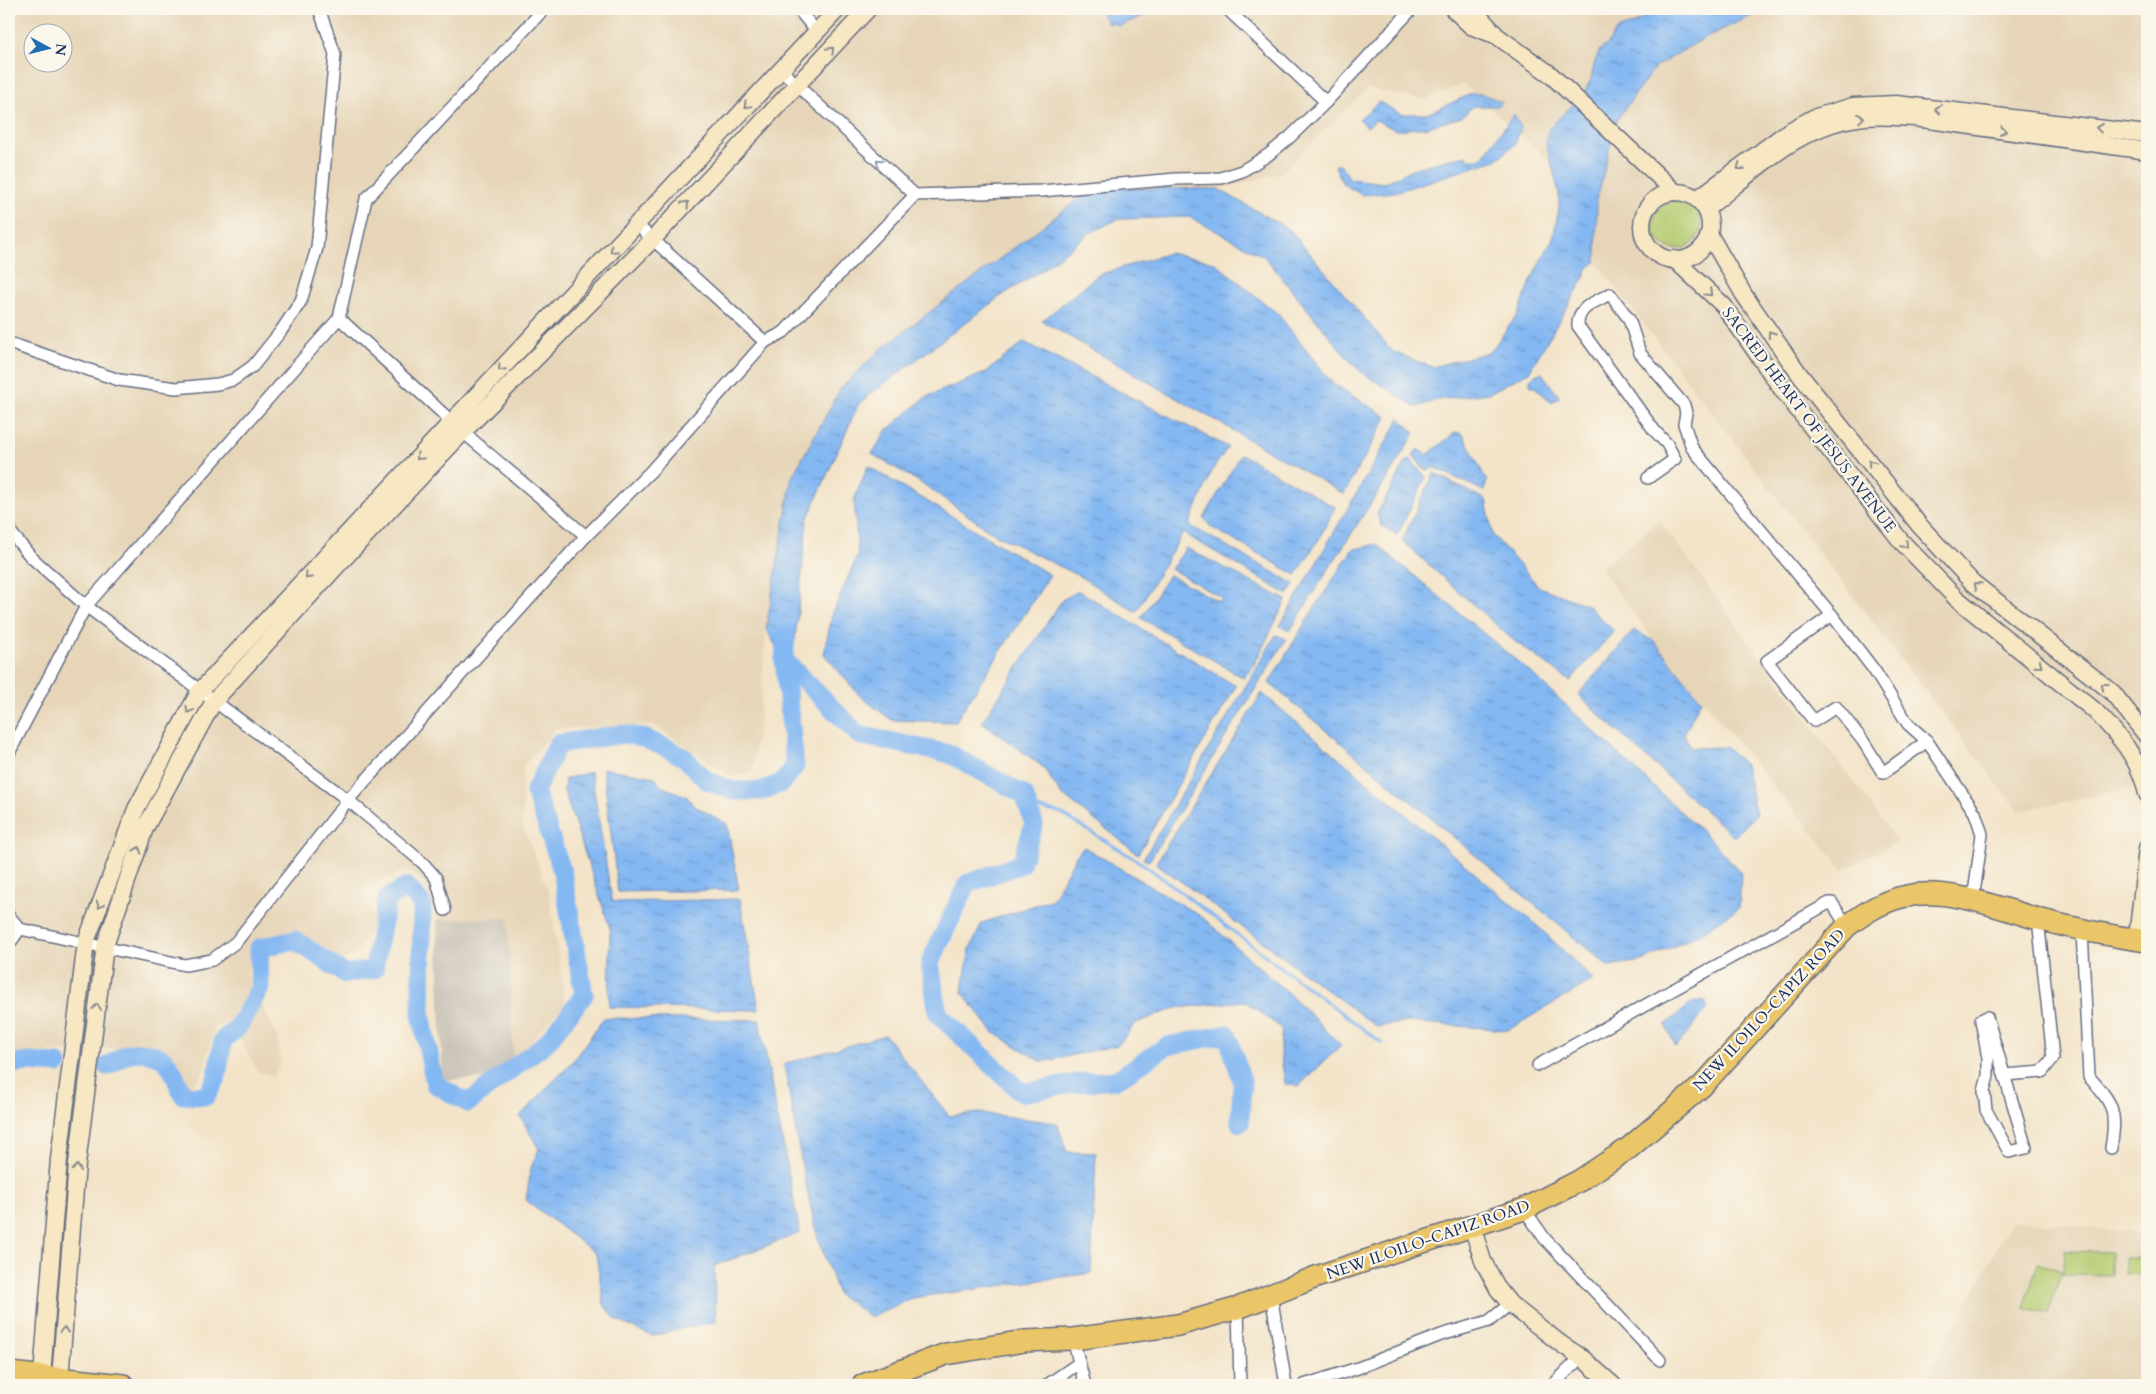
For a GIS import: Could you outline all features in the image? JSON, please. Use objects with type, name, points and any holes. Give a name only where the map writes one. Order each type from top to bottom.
[{"type":"highway","name":"NEW ILOILO-CAPIZ ROAD","points":[[863,1385],[946,1354],[1024,1341],[1073,1339],[1178,1325],[1238,1308],[1316,1277],[1524,1209],[1579,1181],[1629,1148],[1702,1086],[1847,926],[1866,912],[1886,901],[1910,895],[1940,895],[1973,901],[2082,930],[2142,940]]},
{"type":"highway","points":[[9,1374],[123,1385]]},
{"type":"street","points":[[9,343],[119,380],[176,388],[218,384],[233,380],[253,366],[281,331],[301,301],[317,248],[335,54],[319,9]]},
{"type":"street","points":[[9,753],[86,606],[339,318],[366,199],[544,9]]},
{"type":"street","points":[[798,9],[817,32]]},
{"type":"street","points":[[51,1378],[105,946],[145,828],[214,701],[334,569],[636,224],[838,9]]},
{"type":"street","points":[[51,1378],[59,1159],[86,942],[136,809],[199,692],[458,426],[652,240],[868,9]]},
{"type":"street","points":[[1227,9],[1326,102]]},
{"type":"street","points":[[9,916],[20,929],[185,964],[212,960],[236,942],[348,800],[586,536],[651,471],[765,342],[784,332],[915,195],[1041,191],[1116,183],[1221,178],[1242,171],[1268,155],[1326,102],[1412,9]]},
{"type":"street","points":[[1453,9],[1471,26],[1497,36]]},
{"type":"street","points":[[1473,9],[1497,36],[1550,74],[1675,192]]},
{"type":"street","points":[[781,70],[915,195]]},
{"type":"street","points":[[1701,204],[1789,131],[1813,118],[1853,106],[1896,104],[2147,134]]},
{"type":"street","points":[[1701,204],[1805,134],[1856,118],[1885,116],[1915,118],[2147,152]]},
{"type":"street","points":[[1675,192],[1689,194],[1701,204],[1709,216],[1709,234],[1704,244],[1696,253],[1685,258],[1674,259],[1663,257],[1653,250],[1644,236],[1643,225],[1645,214],[1654,200],[1664,194],[1675,192]]},
{"type":"street","points":[[636,224],[765,342]]},
{"type":"street","name":"SACRED HEART OF JESUS AVENUE","points":[[1709,234],[1744,295],[1800,376],[1920,526],[1972,582],[2112,692],[2147,736]]},
{"type":"street","name":"SACRED HEART OF JESUS AVENUE","points":[[1674,259],[1724,306],[1784,392],[1901,541],[1956,598],[2094,710],[2111,727],[2136,761],[2142,774],[2147,794]]},
{"type":"street","points":[[1676,459],[1668,444],[1654,430],[1578,326],[1577,318],[1582,310],[1610,294],[1629,319],[1640,353],[1684,405],[1686,413],[1684,424],[1692,448],[1832,615],[1874,670],[1908,724],[1927,741],[1975,813],[1982,834],[1973,901]]},
{"type":"street","points":[[339,318],[458,426],[586,536]]},
{"type":"street","points":[[1648,478],[1692,448]]},
{"type":"street","points":[[9,526],[12,534],[31,557],[86,606],[199,692],[214,701],[348,800],[423,863],[436,878],[444,910]]},
{"type":"street","points":[[1832,615],[1767,661],[1814,721],[1836,707],[1863,741],[1883,772],[1927,741]]},
{"type":"street","points":[[2018,648],[2032,630]]},
{"type":"street","points":[[2111,727],[2127,710]]},
{"type":"street","points":[[2142,940],[2147,848]]},
{"type":"street","points":[[1538,1065],[1613,1025],[1788,924],[1829,903],[1832,903],[1847,926]]},
{"type":"street","points":[[2005,1075],[2042,1072],[2053,1058],[2038,919]]},
{"type":"street","points":[[9,944],[20,929]]},
{"type":"street","points":[[2082,930],[2089,1077],[2103,1092],[2112,1107],[2115,1125],[2111,1148]]},
{"type":"street","points":[[1987,1017],[2005,1075],[2026,1148],[2009,1152],[1986,1110],[1984,1091],[1988,1076],[1988,1058],[1981,1020],[1987,1017]]},
{"type":"street","points":[[1524,1209],[1545,1239],[1660,1360]]},
{"type":"street","points":[[1472,1226],[1482,1261],[1510,1304],[1561,1344],[1582,1357],[1613,1385]]},
{"type":"street","points":[[1271,1295],[1286,1385]]},
{"type":"street","points":[[1304,1385],[1358,1368],[1441,1334],[1489,1321],[1510,1304]]},
{"type":"street","points":[[1238,1308],[1240,1385]]},
{"type":"street","points":[[1073,1339],[1084,1385]]},
{"type":"street","points":[[1553,1385],[1582,1357]]},
{"type":"street","points":[[1047,1385],[1079,1363]]},
{"type":"shaded area","points":[[9,9],[2147,9],[2147,785],[2018,811],[1596,262],[1597,200],[1463,84],[1423,100],[1368,88],[1282,172],[1217,190],[1106,188],[1081,197],[881,349],[841,388],[792,477],[766,629],[759,724],[752,772],[731,776],[654,725],[556,729],[523,766],[522,823],[549,893],[565,1003],[513,1061],[490,1078],[443,1080],[437,920],[427,884],[407,870],[362,888],[375,923],[355,954],[323,968],[268,938],[247,973],[278,1039],[281,1064],[273,1076],[258,1072],[231,1022],[215,1026],[202,1075],[190,1088],[173,1087],[155,1046],[9,1054]]},
{"type":"shaded area","points":[[1659,520],[1898,842],[1843,870],[1654,641],[1601,568]]},
{"type":"shaded area","points":[[508,918],[513,1061],[490,1078],[443,1080],[437,920]]},
{"type":"shaded area","points":[[2012,1220],[2147,1234],[2147,1385],[1923,1385]]},
{"type":"green space","points":[[1672,201],[1682,201],[1691,205],[1697,211],[1701,225],[1697,239],[1691,245],[1682,249],[1672,249],[1663,245],[1657,239],[1653,230],[1653,220],[1657,211],[1663,205]]},
{"type":"green space","points":[[2064,1251],[2111,1252],[2111,1275],[2063,1274]]},
{"type":"green space","points":[[2125,1257],[2147,1257],[2147,1274],[2125,1274]]},
{"type":"green space","points":[[2038,1263],[2062,1271],[2048,1314],[2024,1307]]},
{"type":"water","points":[[1097,9],[1158,10],[1119,26],[1113,23],[1108,24]]},
{"type":"water","points":[[1655,9],[1766,9],[1706,37],[1655,67],[1616,121],[1597,200],[1596,262],[1587,269],[1583,280],[1529,372],[1489,393],[1437,400],[1416,407],[1361,372],[1344,354],[1265,257],[1190,217],[1118,219],[1090,233],[1040,271],[1001,296],[859,403],[807,520],[795,640],[784,660],[766,629],[792,477],[841,388],[881,349],[1081,197],[1106,188],[1218,189],[1290,230],[1393,352],[1432,367],[1490,352],[1518,314],[1532,279],[1553,238],[1559,208],[1559,193],[1546,143],[1549,128],[1584,93],[1591,79],[1595,61],[1600,50],[1608,44],[1616,30],[1633,25]]},
{"type":"water","points":[[1471,94],[1482,94],[1502,102],[1498,106],[1473,106],[1462,117],[1427,127],[1396,130],[1376,120],[1367,127],[1359,119],[1379,102],[1401,114],[1427,114]]},
{"type":"water","points":[[1514,114],[1521,128],[1515,144],[1496,160],[1395,192],[1362,195],[1343,184],[1335,166],[1340,164],[1350,179],[1384,183],[1415,168],[1466,155],[1469,159],[1481,159]]},
{"type":"water","points":[[1169,253],[1214,262],[1278,314],[1332,383],[1387,417],[1344,494],[1042,321],[1098,275]]},
{"type":"water","points":[[1024,342],[1228,447],[1213,469],[1189,525],[1294,584],[1288,595],[1183,533],[1136,612],[1081,577],[993,533],[926,486],[872,454],[886,431],[926,397],[985,373]]},
{"type":"water","points":[[1542,373],[1560,398],[1551,402],[1535,387],[1530,385],[1530,379]]},
{"type":"water","points":[[1400,418],[1415,433],[1290,631],[1280,626]]},
{"type":"water","points":[[1456,432],[1463,434],[1487,481],[1484,491],[1433,467],[1429,471],[1424,469],[1413,455],[1418,449],[1427,455]]},
{"type":"water","points":[[1241,454],[1335,507],[1319,539],[1296,575],[1211,527],[1204,518]]},
{"type":"water","points":[[1410,459],[1426,477],[1397,535],[1381,525],[1377,514],[1406,462]]},
{"type":"water","points":[[868,466],[1050,575],[955,722],[892,720],[861,697],[824,654],[832,615],[858,554],[854,500]]},
{"type":"water","points":[[1434,473],[1486,500],[1493,535],[1539,587],[1587,605],[1614,631],[1570,681],[1513,640],[1402,541]]},
{"type":"water","points":[[1376,544],[1529,671],[1710,839],[1741,873],[1739,908],[1700,934],[1642,961],[1608,966],[1269,683],[1352,550]]},
{"type":"water","points":[[1186,548],[1286,600],[1256,661],[1244,678],[1141,618],[1169,575],[1220,602],[1222,598],[1171,569]]},
{"type":"water","points":[[1079,591],[1236,686],[1138,854],[1061,794],[1042,766],[982,722],[1062,600]]},
{"type":"water","points":[[1634,630],[1654,641],[1701,700],[1684,734],[1691,748],[1726,747],[1745,765],[1756,815],[1734,837],[1578,695]]},
{"type":"water","points":[[1276,635],[1286,639],[1149,861],[1143,859]]},
{"type":"water","points":[[1262,693],[1543,931],[1593,980],[1508,1030],[1407,1022],[1377,1027],[1156,863]]},
{"type":"water","points":[[603,768],[655,777],[660,786],[686,796],[693,805],[727,824],[739,890],[618,892]]},
{"type":"water","points":[[591,772],[612,901],[740,899],[759,1010],[609,1007],[610,928],[564,791],[565,779]]},
{"type":"water","points":[[1084,847],[1202,917],[1287,992],[1341,1045],[1299,1086],[1285,1084],[1280,1050],[1282,1029],[1245,1001],[1176,1008],[1136,1023],[1118,1045],[1042,1062],[993,1032],[962,992],[970,949],[982,923],[1053,899],[1076,856]]},
{"type":"water","points":[[1705,1000],[1708,1008],[1676,1047],[1665,1025],[1692,1003]]},
{"type":"water","points":[[604,1018],[759,1020],[800,1233],[714,1266],[716,1321],[652,1336],[616,1320],[604,1305],[596,1254],[526,1200],[531,1168],[539,1149],[520,1116],[573,1061]]},
{"type":"water","points":[[885,1035],[949,1116],[979,1113],[1057,1123],[1067,1152],[1096,1153],[1091,1273],[912,1298],[871,1317],[838,1295],[816,1232],[784,1064]]},
{"type":"waterway","points":[[107,1066],[129,1053],[142,1052],[155,1055],[167,1062],[183,1095],[206,1096],[216,1080],[223,1040],[238,1027],[260,988],[259,948],[295,940],[345,974],[374,969],[387,899],[407,887],[422,904],[421,1015],[435,1084],[468,1103],[547,1042],[584,995],[562,871],[535,791],[558,744],[623,734],[643,738],[669,749],[685,758],[706,780],[734,791],[761,791],[782,783],[795,766],[784,660],[786,636]]},
{"type":"waterway","points":[[784,660],[859,735],[950,754],[1024,795],[1034,824],[1021,864],[967,884],[930,963],[938,1014],[1022,1093],[1077,1083],[1116,1080],[1167,1046],[1227,1034],[1242,1081],[1240,1123]]},
{"type":"waterway","points":[[1028,806],[1060,813],[1146,866],[1382,1043]]},
{"type":"waterway","points":[[9,1064],[29,1062],[58,1064]]}]
